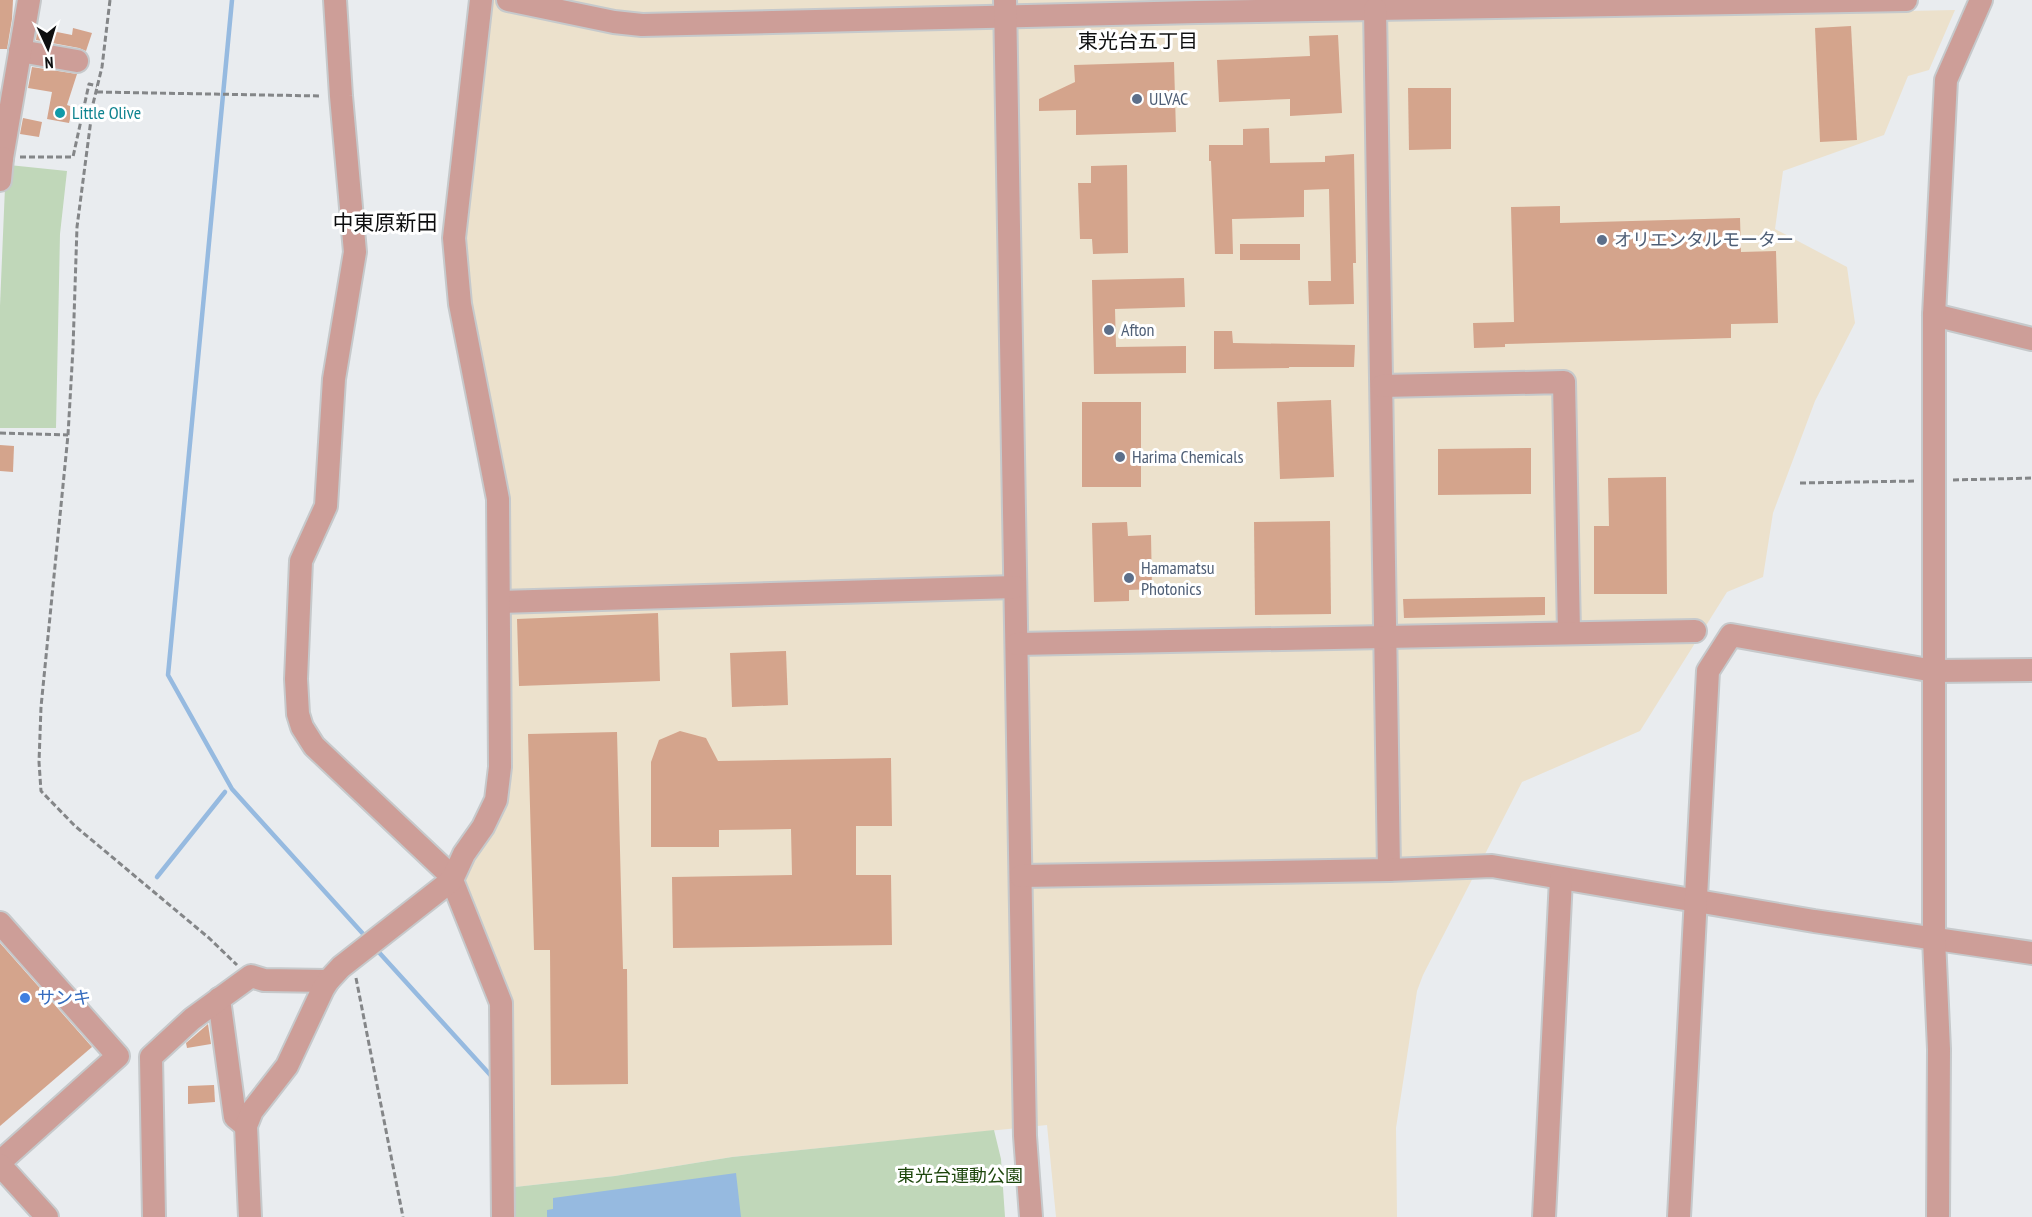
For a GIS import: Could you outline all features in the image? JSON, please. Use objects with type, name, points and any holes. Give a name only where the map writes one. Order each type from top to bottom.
[{"type":"street","points":[[0,180],[13,55],[29,0]]},
{"type":"street","points":[[336,0],[341,96],[355,252],[334,379],[326,506],[301,561],[296,679],[298,714],[302,727],[314,746],[447,872],[452,880],[501,1003],[503,1217]]},
{"type":"street","points":[[250,1217],[246,1126],[252,1111],[287,1066],[328,981],[352,959],[452,880],[464,854],[483,826],[496,800],[500,767],[498,499],[460,304],[454,238],[482,0]]},
{"type":"street","points":[[508,0],[614,22],[642,25],[1005,8],[1375,9],[1906,0]]},
{"type":"street","points":[[1938,1217],[1934,315],[1946,80],[1981,0]]},
{"type":"street","points":[[1005,8],[1025,1136],[1031,1217]]},
{"type":"street","points":[[1375,9],[1389,870]]},
{"type":"street","points":[[13,55],[71,54]]},
{"type":"street","points":[[1934,315],[2032,339]]},
{"type":"street","points":[[1382,386],[1564,382],[1569,633]]},
{"type":"street","points":[[499,602],[1015,587]]},
{"type":"street","points":[[1017,644],[1695,631]]},
{"type":"street","points":[[1679,1217],[1708,671],[1731,635],[1934,671],[2032,670]]},
{"type":"street","points":[[1021,876],[1389,870],[1492,866],[1695,901],[2032,953]]},
{"type":"street","points":[[1544,1217],[1561,879]]},
{"type":"street","points":[[0,923],[118,1056],[0,1164],[47,1217]]},
{"type":"street","points":[[154,1217],[151,1057],[192,1019],[251,976],[264,980],[328,981]]},
{"type":"street","points":[[219,999],[235,1117],[246,1126]]},
{"type":"path","points":[[110,0],[77,227],[68,435],[41,707],[39,762],[41,790],[75,826],[251,976]]},
{"type":"path","points":[[1,158],[73,157],[89,84],[97,86]]},
{"type":"path","points":[[96,92],[341,96]]},
{"type":"path","points":[[0,434],[68,435]]},
{"type":"path","points":[[352,959],[403,1217]]},
{"type":"shaded area","points":[[491,0],[1764,0],[1764,14],[1955,10],[1929,70],[1908,76],[1884,135],[1783,171],[1775,229],[1847,267],[1855,323],[1815,401],[1773,513],[1763,577],[1727,592],[1640,731],[1522,782],[1423,975],[1417,991],[1396,1128],[1397,1217],[1056,1217],[1047,1125],[732,1157],[615,1176],[506,1188],[511,1010],[462,879],[496,821],[505,516],[461,247]]},
{"type":"green space","points":[[9,165],[67,171],[60,234],[56,428],[0,428],[0,306],[5,187]]},
{"type":"green space","name":"東光台運動公園","points":[[994,1130],[1001,1159],[1005,1217],[507,1217],[506,1188],[615,1176],[732,1157]]},
{"type":"water","points":[[736,1173],[741,1217],[547,1217],[547,1210],[553,1209],[553,1198]]},
{"type":"building","points":[[0,0],[13,0],[7,49],[0,49]]},
{"type":"building","points":[[1851,26],[1857,140],[1820,142],[1815,28]]},
{"type":"building","points":[[73,28],[92,33],[86,51],[36,40],[37,32],[45,33],[47,30],[72,35]]},
{"type":"building","points":[[1338,35],[1342,113],[1290,116],[1290,99],[1219,102],[1217,60],[1310,56],[1309,36]]},
{"type":"building","points":[[1174,62],[1176,132],[1076,135],[1076,110],[1039,111],[1039,99],[1075,82],[1074,65]]},
{"type":"building","points":[[32,67],[77,74],[67,105],[73,107],[69,123],[47,119],[52,92],[28,88]]},
{"type":"building","points":[[1408,88],[1451,88],[1451,149],[1409,150]]},
{"type":"building","points":[[23,118],[42,122],[39,137],[20,134]]},
{"type":"building","points":[[1269,128],[1270,163],[1325,162],[1325,156],[1354,154],[1356,263],[1353,263],[1354,304],[1309,305],[1308,281],[1331,281],[1329,189],[1304,190],[1304,217],[1232,219],[1233,254],[1215,254],[1209,145],[1243,145],[1243,129]]},
{"type":"building","points":[[1127,165],[1128,253],[1093,254],[1092,239],[1080,239],[1078,183],[1091,183],[1091,166]]},
{"type":"building","points":[[1560,206],[1560,223],[1740,218],[1741,252],[1776,251],[1778,323],[1731,324],[1731,338],[1505,344],[1505,347],[1474,348],[1473,323],[1514,322],[1511,207]]},
{"type":"building","points":[[1240,244],[1300,244],[1300,260],[1240,260]]},
{"type":"building","points":[[1184,278],[1185,307],[1115,309],[1116,347],[1186,346],[1186,373],[1094,374],[1092,280]]},
{"type":"building","points":[[1214,331],[1232,331],[1233,343],[1355,345],[1354,367],[1214,369]]},
{"type":"building","points":[[1331,400],[1334,477],[1280,479],[1277,402]]},
{"type":"building","points":[[1082,402],[1141,402],[1141,487],[1082,487]]},
{"type":"building","points":[[0,445],[14,446],[13,472],[0,471]]},
{"type":"building","points":[[1531,448],[1531,494],[1438,495],[1438,449]]},
{"type":"building","points":[[1666,477],[1667,594],[1594,594],[1594,526],[1609,526],[1608,478]]},
{"type":"building","points":[[1330,521],[1331,614],[1255,615],[1254,522]]},
{"type":"building","points":[[1127,522],[1128,536],[1151,535],[1152,589],[1129,590],[1129,601],[1094,602],[1092,523]]},
{"type":"building","points":[[1545,597],[1545,615],[1404,618],[1403,599]]},
{"type":"building","points":[[658,613],[660,681],[519,686],[517,619]]},
{"type":"building","points":[[786,651],[788,705],[732,707],[730,653]]},
{"type":"building","points":[[680,731],[706,738],[718,761],[891,758],[892,826],[856,826],[856,875],[891,875],[892,945],[673,948],[672,877],[792,875],[791,829],[719,830],[719,847],[651,847],[651,762],[659,740]]},
{"type":"building","points":[[617,732],[623,969],[627,969],[628,1084],[551,1085],[550,950],[534,950],[528,734]]},
{"type":"building","name":"サンキ","points":[[0,943],[92,1047],[0,1126]]},
{"type":"building","points":[[208,1024],[211,1044],[187,1048],[186,1043]]},
{"type":"building","points":[[214,1085],[215,1102],[188,1104],[188,1086]]},
{"type":"waterway","points":[[232,0],[168,675],[232,789],[365,936]]},
{"type":"waterway","points":[[157,877],[225,792]]},
{"type":"waterway","points":[[375,948],[494,1079]]},
{"type":"place","name":"ULVAC","points":[[1137,99]]},
{"type":"place","name":"Little Olive","points":[[60,113]]},
{"type":"place","name":"オリエンタルモーター","points":[[1602,240]]},
{"type":"place","name":"Afton","points":[[1109,330]]},
{"type":"place","name":"Harima Chemicals","points":[[1120,457]]},
{"type":"place","name":"Hamamatsu Photonics","points":[[1129,578]]},
{"type":"place","name":"サンキ","points":[[25,998]]},
{"type":"district","name":"東光台五丁目","points":[[1138,41]]},
{"type":"district","name":"中東原新田","points":[[385,223]]}]
